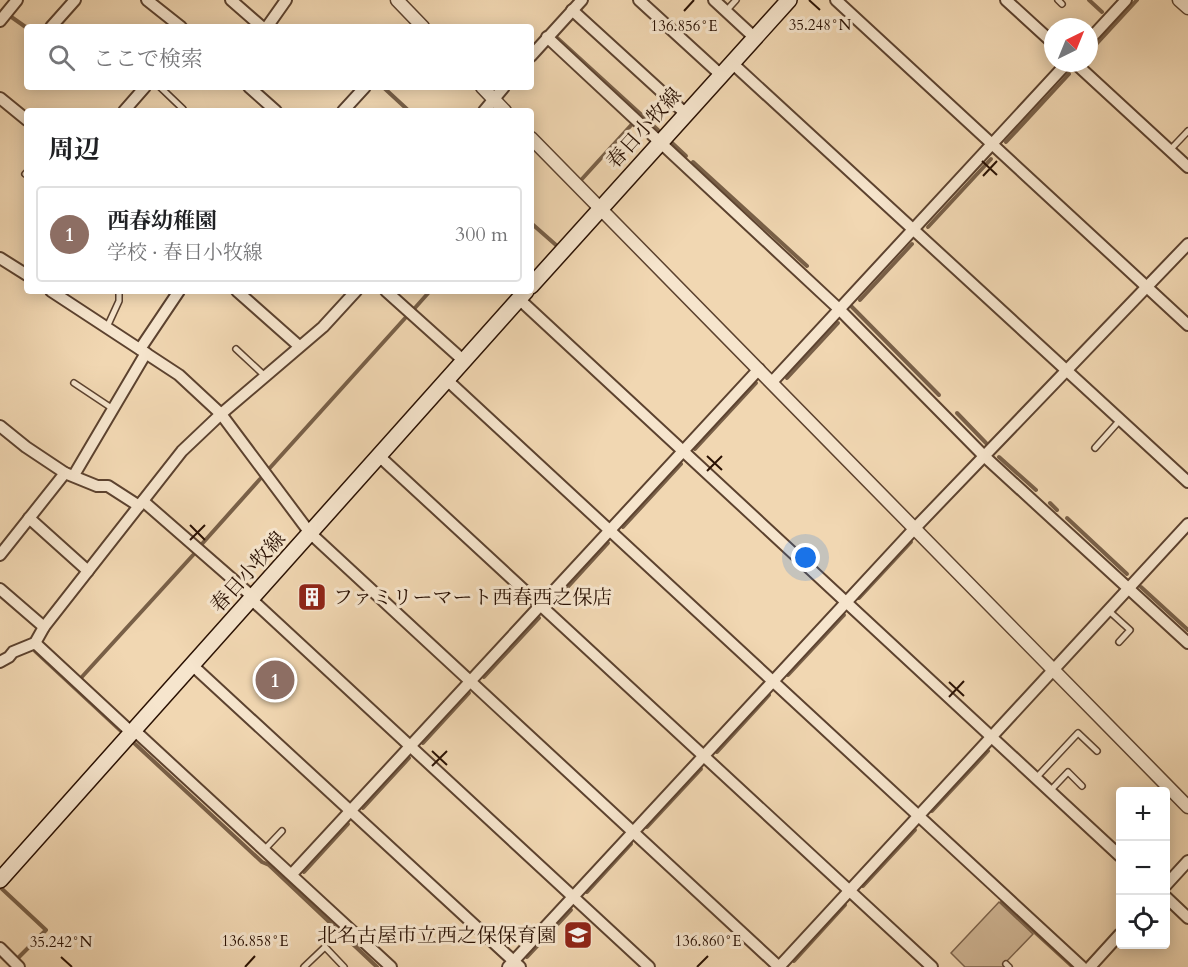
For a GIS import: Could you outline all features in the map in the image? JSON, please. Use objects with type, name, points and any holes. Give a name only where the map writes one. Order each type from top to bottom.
[{"type":"main road","name":"春日小牧線","points":[[534,283],[789,0]]},
{"type":"main road","name":"春日小牧線","points":[[0,880],[523,295]]},
{"type":"street","points":[[0,21],[17,0]]},
{"type":"street","points":[[54,24],[75,0]]},
{"type":"street","points":[[147,0],[178,24]]},
{"type":"street","points":[[231,0],[259,24]]},
{"type":"street","points":[[269,24],[286,0]]},
{"type":"street","points":[[397,0],[419,24]]},
{"type":"street","points":[[534,52],[582,0]]},
{"type":"street","points":[[639,0],[721,75]]},
{"type":"street","points":[[714,0],[756,38]]},
{"type":"street","points":[[836,0],[1188,325]]},
{"type":"street","points":[[1006,0],[1044,35]]},
{"type":"street","points":[[1098,30],[1126,0]]},
{"type":"street","points":[[1179,0],[1188,8]]},
{"type":"street","points":[[572,10],[686,114]]},
{"type":"street","points":[[547,37],[839,309],[984,456],[1188,643]]},
{"type":"street","points":[[732,63],[1188,482]]},
{"type":"street","points":[[772,382],[1060,72]]},
{"type":"street","points":[[1085,72],[1188,167]]},
{"type":"street","points":[[127,108],[142,90]]},
{"type":"street","points":[[252,90],[273,108]]},
{"type":"street","points":[[346,108],[362,90]]},
{"type":"street","points":[[485,90],[502,108]]},
{"type":"street","points":[[486,108],[501,90]]},
{"type":"street","points":[[0,98],[24,118]]},
{"type":"street","points":[[534,141],[1188,807]]},
{"type":"street","points":[[192,665],[514,965],[573,897],[915,528],[1188,244]]},
{"type":"street","points":[[0,258],[24,273]]},
{"type":"street","points":[[56,294],[179,375],[221,414],[310,533],[779,967],[1188,524]]},
{"type":"street","points":[[0,555],[29,518],[69,474],[113,409],[143,351],[177,294]]},
{"type":"street","points":[[241,294],[299,346]]},
{"type":"street","points":[[0,662],[13,652],[34,643],[44,627],[182,451],[221,414],[323,327],[353,294]]},
{"type":"street","points":[[389,294],[464,361]]},
{"type":"street","points":[[523,295],[683,451],[1116,852]]},
{"type":"street","points":[[292,874],[759,369]]},
{"type":"street","points":[[447,380],[1082,967]]},
{"type":"street","points":[[0,426],[26,447],[69,474],[97,486],[108,486],[141,504],[252,598],[649,967]]},
{"type":"street","points":[[379,456],[932,967]]},
{"type":"street","points":[[29,518],[88,571]]},
{"type":"street","points":[[0,589],[44,627]]},
{"type":"street","points":[[34,643],[265,849],[391,967]]},
{"type":"street","points":[[1170,881],[1188,861]]},
{"type":"street","points":[[1170,901],[1188,918]]},
{"type":"street","points":[[1090,967],[1116,938]]},
{"type":"street","points":[[0,948],[19,967]]},
{"type":"lane","points":[[726,11],[736,0]]},
{"type":"lane","points":[[163,90],[182,108]]},
{"type":"lane","points":[[1170,150],[1188,131]]},
{"type":"lane","points":[[107,327],[119,300],[118,294]]},
{"type":"lane","points":[[236,349],[265,376]]},
{"type":"lane","points":[[74,383],[113,409]]},
{"type":"lane","points":[[1095,448],[1120,420]]},
{"type":"lane","points":[[1109,611],[1130,630],[1119,642]]},
{"type":"lane","points":[[1036,778],[1078,733],[1097,751]]},
{"type":"lane","points":[[1050,791],[1068,772],[1082,786]]},
{"type":"lane","points":[[265,849],[282,831]]},
{"type":"lane","points":[[304,967],[325,947],[344,967]]},
{"type":"shaded area","points":[[999,902],[1033,934],[1004,964],[1006,967],[965,967],[951,953]]},
{"type":"waterway","points":[[1089,0],[1102,12]]},
{"type":"waterway","points":[[1098,42],[1137,0]]},
{"type":"waterway","points":[[10,16],[24,26]]},
{"type":"waterway","points":[[555,36],[658,130]]},
{"type":"waterway","points":[[1006,142],[1069,74]]},
{"type":"waterway","points":[[386,90],[406,108]]},
{"type":"waterway","points":[[582,179],[634,122]]},
{"type":"waterway","points":[[671,142],[686,156]]},
{"type":"waterway","points":[[928,227],[991,159]]},
{"type":"waterway","points":[[693,162],[807,266]]},
{"type":"waterway","points":[[534,226],[556,245]]},
{"type":"waterway","points":[[860,300],[912,244]]},
{"type":"waterway","points":[[414,309],[427,294]]},
{"type":"waterway","points":[[851,306],[939,395]]},
{"type":"waterway","points":[[268,470],[407,316]]},
{"type":"waterway","points":[[787,378],[838,323]]},
{"type":"waterway","points":[[695,449],[756,383]]},
{"type":"waterway","points":[[957,413],[986,443]]},
{"type":"waterway","points":[[999,457],[1036,490]]},
{"type":"waterway","points":[[623,527],[681,464]]},
{"type":"waterway","points":[[201,545],[260,479]]},
{"type":"waterway","points":[[1050,503],[1057,510]]},
{"type":"waterway","points":[[1067,518],[1127,574]]},
{"type":"waterway","points":[[859,598],[911,542]]},
{"type":"waterway","points":[[554,602],[608,543]]},
{"type":"waterway","points":[[80,679],[194,554]]},
{"type":"waterway","points":[[1141,587],[1188,630]]},
{"type":"waterway","points":[[788,675],[844,615]]},
{"type":"waterway","points":[[484,677],[539,618]]},
{"type":"waterway","points":[[35,651],[121,731]]},
{"type":"waterway","points":[[423,743],[469,693]]},
{"type":"waterway","points":[[717,752],[769,695]]},
{"type":"waterway","points":[[133,742],[377,967]]},
{"type":"waterway","points":[[932,811],[988,751]]},
{"type":"waterway","points":[[363,808],[409,758]]},
{"type":"waterway","points":[[647,827],[701,769]]},
{"type":"waterway","points":[[304,872],[348,824]]},
{"type":"waterway","points":[[863,886],[915,830]]},
{"type":"waterway","points":[[587,892],[631,844]]},
{"type":"waterway","points":[[1,888],[46,930],[19,957]]},
{"type":"waterway","points":[[1002,902],[1073,967]]},
{"type":"waterway","points":[[794,961],[845,905]]},
{"type":"waterway","points":[[527,957],[571,910]]},
{"type":"place","name":"ファミリーマート西春西之保店","points":[[312,597]]},
{"type":"place","name":"西春幼稚園","points":[[275,680]]},
{"type":"place","name":"北名古屋市立西之保保育園","points":[[578,935]]}]
